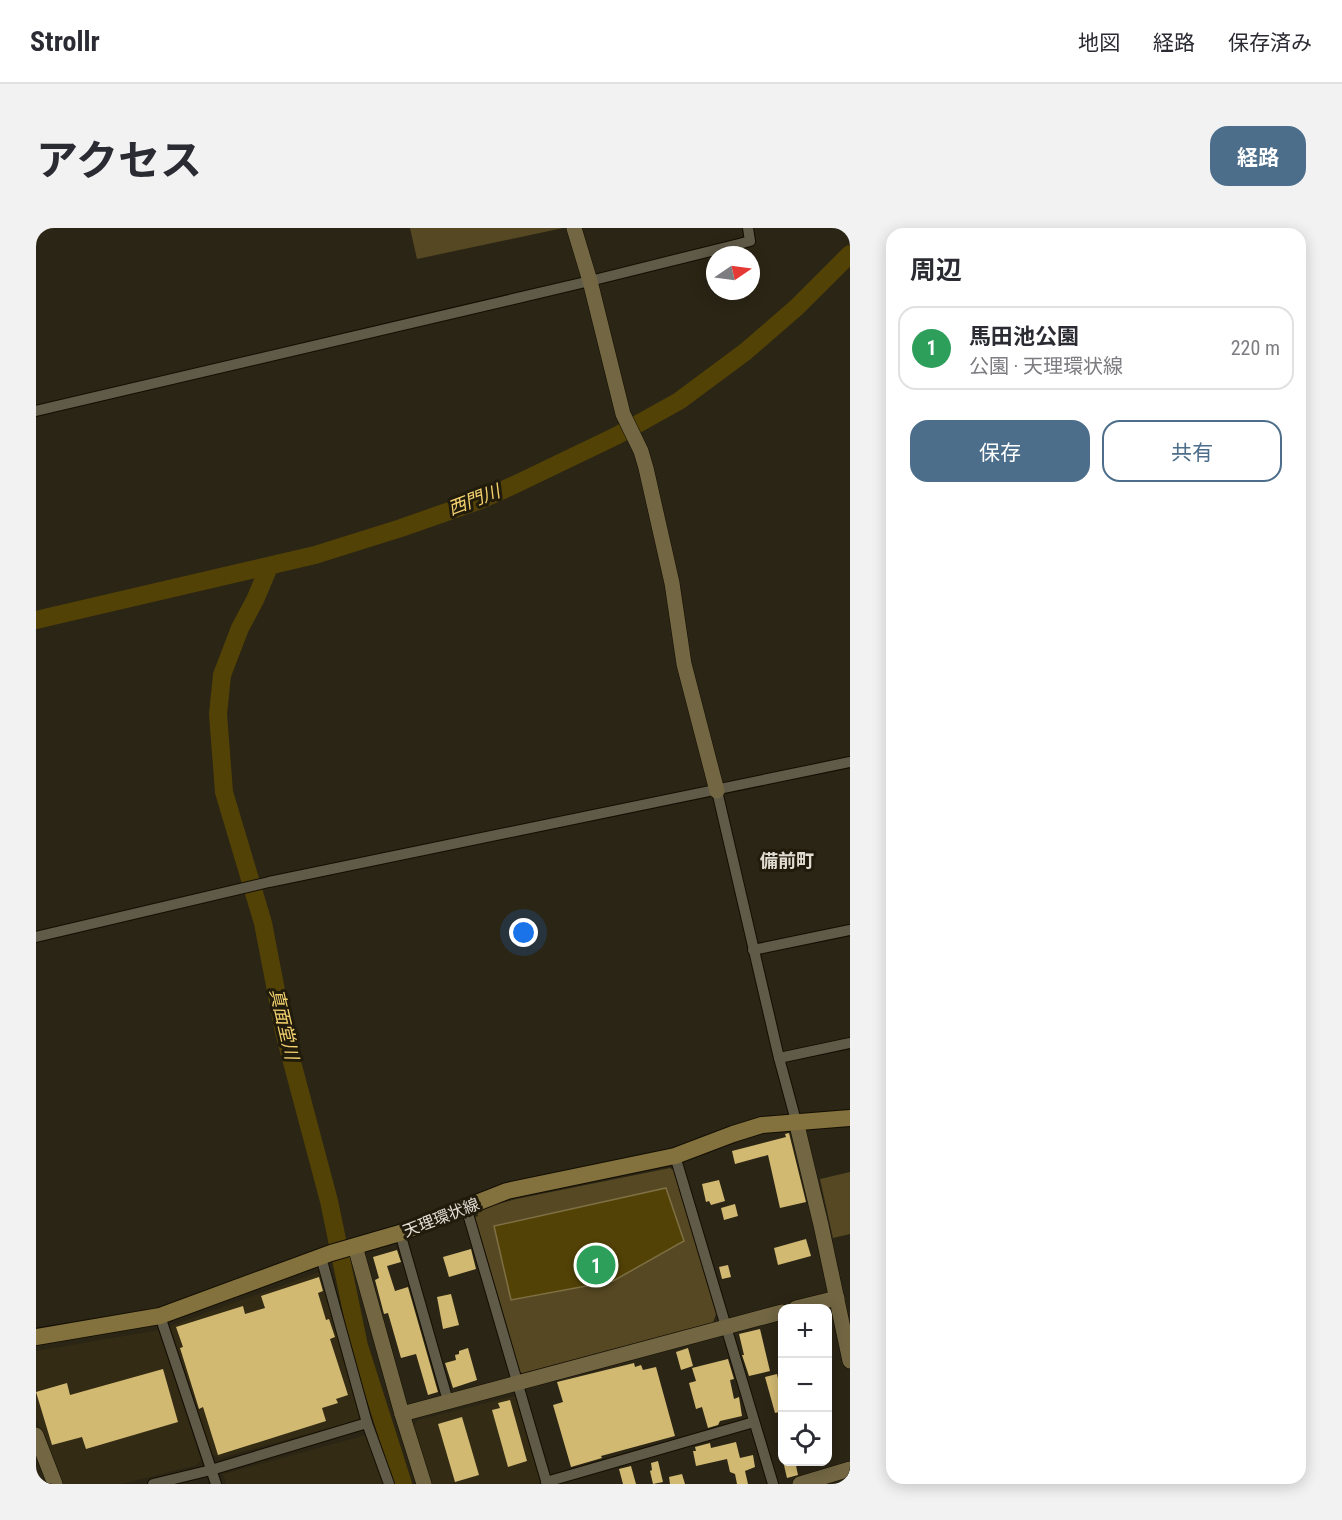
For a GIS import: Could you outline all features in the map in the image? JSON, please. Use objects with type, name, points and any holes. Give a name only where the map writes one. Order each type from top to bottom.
[{"type":"main road","name":"天理環状線","points":[[36,1337],[160,1316],[326,1255],[400,1233],[507,1191],[675,1156],[762,1125],[850,1118]]},
{"type":"street","points":[[574,228],[590,281],[623,414],[641,451],[672,583],[684,664],[717,791],[753,950],[796,1121],[850,1361]]},
{"type":"street","points":[[36,411],[590,281],[750,241],[748,228]]},
{"type":"street","points":[[36,937],[269,882],[850,762]]},
{"type":"street","points":[[753,950],[850,930]]},
{"type":"street","points":[[779,1058],[850,1043]]},
{"type":"street","points":[[675,1156],[773,1484]]},
{"type":"street","points":[[466,1207],[547,1483],[754,1422]]},
{"type":"street","points":[[400,1233],[448,1401]]},
{"type":"street","points":[[352,1247],[424,1484]]},
{"type":"street","points":[[326,1255],[367,1423],[389,1484]]},
{"type":"street","points":[[812,1304],[837,1298]]},
{"type":"street","points":[[402,1414],[778,1313]]},
{"type":"street","points":[[160,1316],[216,1484]]},
{"type":"street","points":[[153,1484],[211,1470],[367,1423]]},
{"type":"street","points":[[36,1435],[55,1484]]},
{"type":"street","points":[[800,1484],[850,1469]]},
{"type":"shaded area","points":[[410,228],[563,228],[417,259]]},
{"type":"shaded area","points":[[670,1168],[675,1171],[717,1312],[713,1322],[520,1372],[475,1217],[478,1216],[476,1210],[516,1199]]},
{"type":"shaded area","points":[[850,1172],[850,1234],[833,1238],[820,1179]]},
{"type":"shaded area","points":[[666,1188],[684,1241],[613,1281],[511,1300],[494,1226]]},
{"type":"shaded area","points":[[319,1272],[323,1275],[361,1415],[359,1420],[220,1458],[212,1455],[170,1326]]},
{"type":"shaded area","points":[[159,1330],[201,1460],[197,1465],[122,1484],[61,1484],[36,1418],[36,1351]]},
{"type":"shaded area","points":[[518,1395],[543,1484],[432,1484],[413,1426],[418,1420]]},
{"type":"shaded area","points":[[366,1435],[371,1437],[385,1484],[226,1484],[223,1474]]},
{"type":"building","points":[[789,1133],[806,1202],[780,1208],[768,1155],[735,1164],[732,1151],[786,1137],[785,1134]]},
{"type":"building","points":[[719,1180],[725,1201],[711,1205],[709,1201],[706,1202],[702,1184]]},
{"type":"building","points":[[735,1204],[738,1216],[724,1220],[721,1208]]},
{"type":"building","points":[[806,1239],[811,1256],[778,1265],[774,1248]]},
{"type":"building","points":[[471,1249],[476,1269],[449,1277],[443,1257]]},
{"type":"building","points":[[397,1250],[401,1262],[387,1266],[395,1291],[408,1287],[438,1392],[428,1395],[416,1354],[401,1358],[388,1313],[384,1314],[375,1280],[379,1278],[373,1257]]},
{"type":"building","points":[[728,1265],[731,1277],[722,1279],[719,1267]]},
{"type":"building","points":[[319,1277],[323,1291],[318,1293],[326,1320],[329,1319],[335,1337],[330,1339],[348,1395],[336,1399],[338,1403],[322,1408],[326,1421],[218,1455],[203,1407],[199,1409],[180,1348],[183,1347],[176,1327],[243,1306],[245,1314],[265,1308],[261,1296]]},
{"type":"building","points":[[451,1294],[459,1325],[443,1329],[437,1297]]},
{"type":"building","points":[[760,1329],[770,1371],[749,1376],[742,1355],[744,1355],[739,1334]]},
{"type":"building","points":[[468,1348],[477,1380],[453,1388],[445,1363],[456,1360],[455,1355],[459,1354],[459,1351]]},
{"type":"building","points":[[688,1348],[693,1366],[681,1370],[676,1352]]},
{"type":"building","points":[[728,1359],[734,1379],[730,1380],[734,1399],[739,1397],[742,1416],[720,1421],[718,1425],[708,1428],[702,1407],[696,1409],[689,1383],[696,1381],[692,1368]]},
{"type":"building","points":[[634,1363],[635,1367],[641,1365],[643,1370],[656,1367],[675,1436],[601,1456],[602,1458],[571,1467],[553,1405],[563,1402],[557,1382]]},
{"type":"building","points":[[163,1369],[178,1422],[86,1449],[82,1437],[52,1445],[36,1392],[67,1383],[70,1395]]},
{"type":"building","points":[[777,1374],[778,1412],[775,1413],[765,1377]]},
{"type":"building","points":[[510,1400],[527,1461],[508,1467],[492,1410],[500,1408],[498,1403]]},
{"type":"building","points":[[462,1417],[479,1475],[455,1482],[438,1424]]},
{"type":"building","points":[[736,1442],[740,1458],[753,1455],[755,1467],[745,1471],[748,1484],[737,1484],[735,1474],[730,1472],[727,1459],[696,1466],[693,1451],[696,1451],[695,1447],[710,1443],[711,1448]]},
{"type":"building","points":[[658,1461],[663,1482],[653,1484],[651,1463]]},
{"type":"building","points":[[631,1466],[636,1484],[623,1484],[619,1469]]},
{"type":"building","points":[[784,1466],[796,1466],[798,1475],[787,1478]]},
{"type":"building","points":[[682,1474],[685,1484],[670,1484],[669,1477]]},
{"type":"waterway","name":"西門川","points":[[36,620],[315,555],[478,501],[514,485],[616,436],[679,401],[745,352],[797,307],[850,254]]},
{"type":"waterway","name":"真面堂川","points":[[269,567],[240,628],[222,675],[218,714],[224,792],[263,923],[284,1032],[329,1201],[359,1346],[403,1484]]},
{"type":"place","name":"馬田池公園","points":[[596,1265]]},
{"type":"district","name":"備前町","points":[[787,861]]}]
